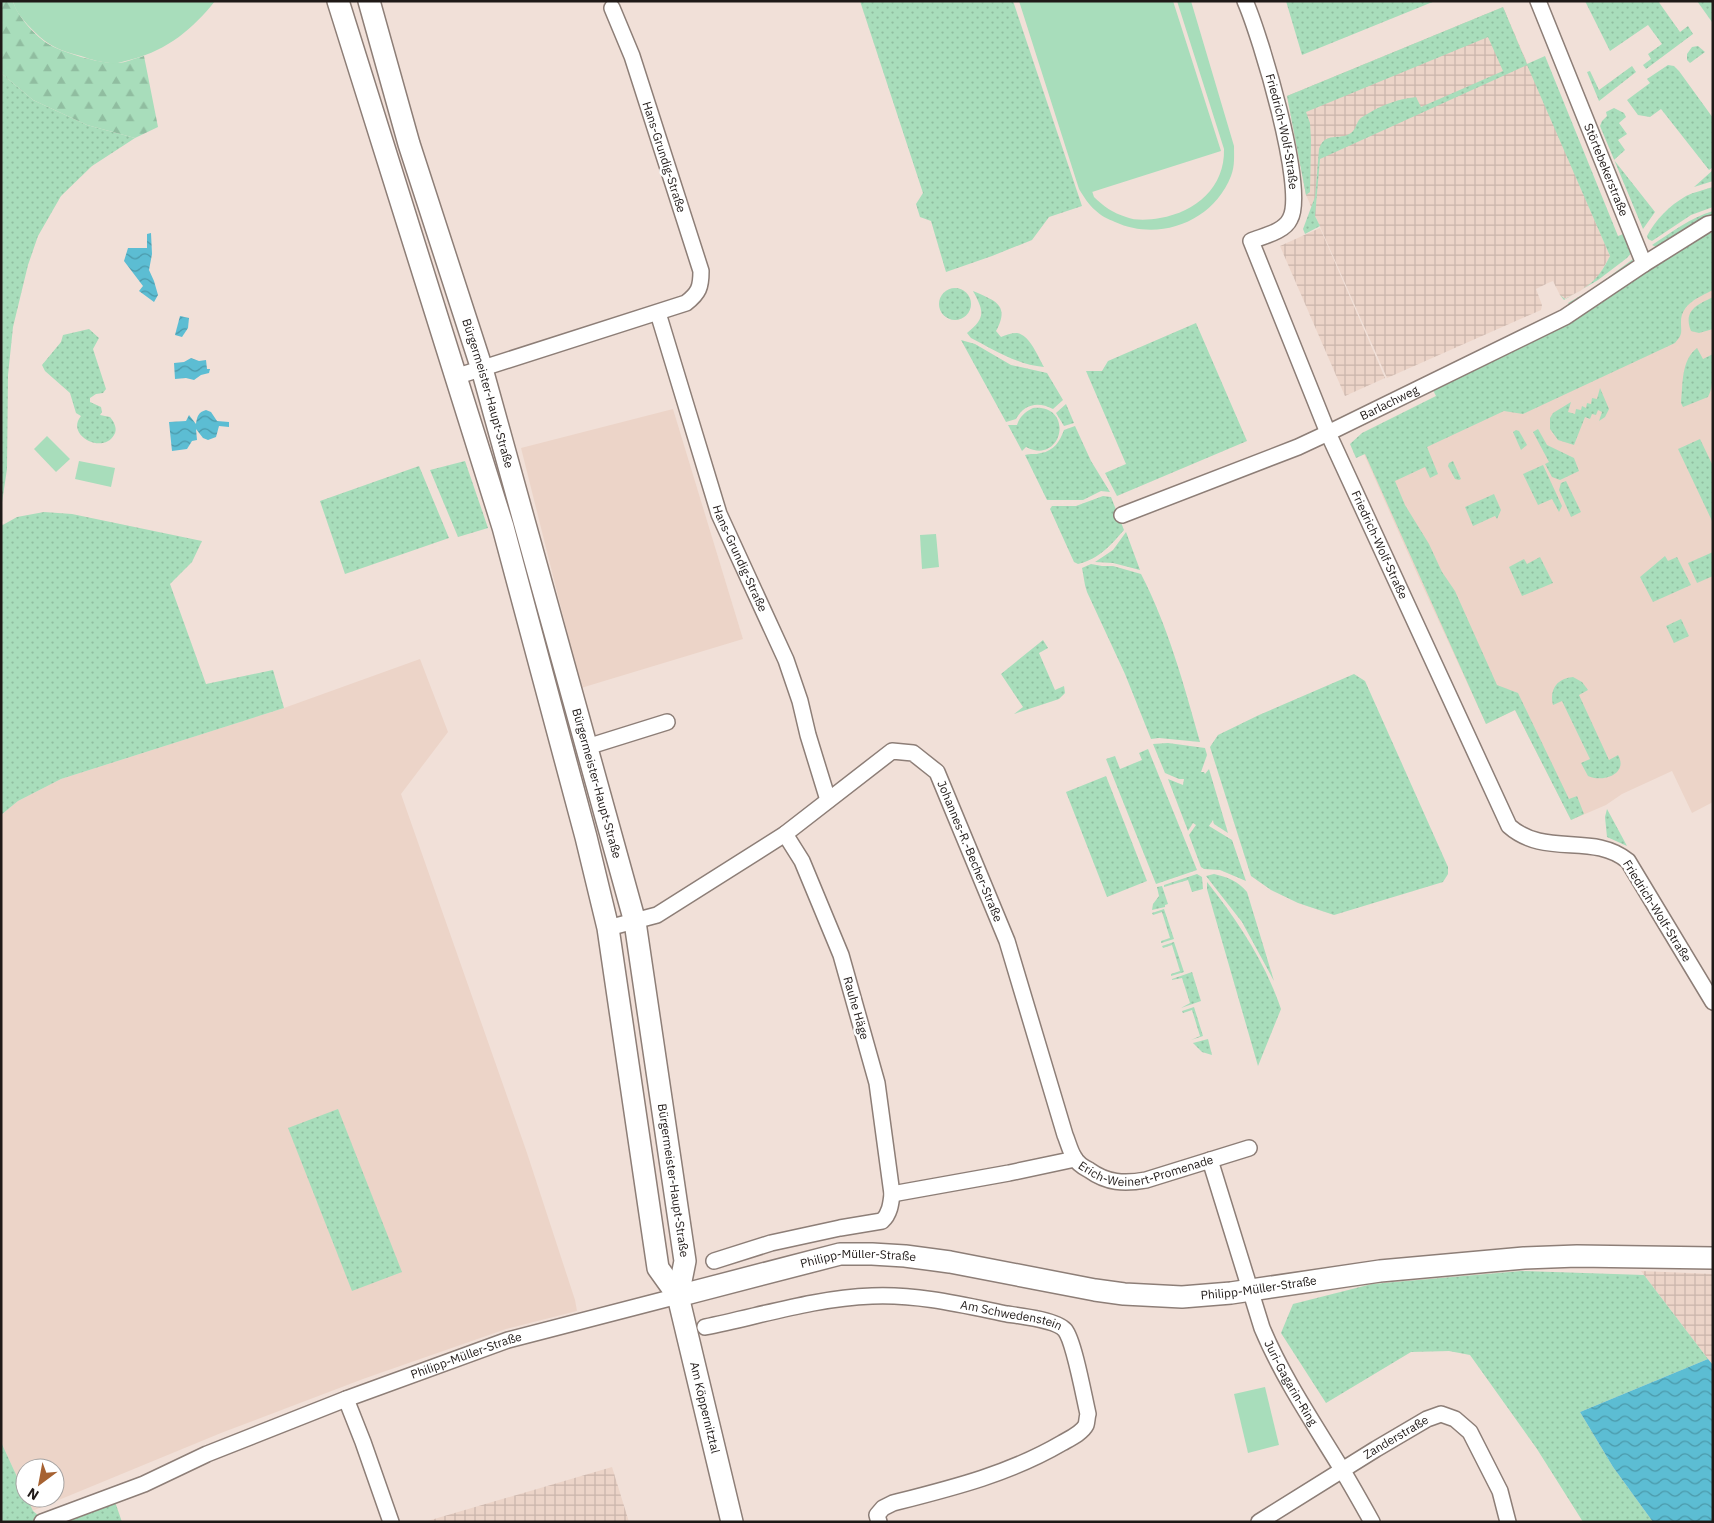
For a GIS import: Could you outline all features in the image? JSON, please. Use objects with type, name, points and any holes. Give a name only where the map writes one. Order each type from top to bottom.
[{"type":"street","name":"Bürgermeister-Haupt-Straße","points":[[338,1],[509,550],[586,837],[608,928],[658,1268],[678,1296]]},
{"type":"street","name":"Bürgermeister-Haupt-Straße","points":[[368,1],[412,153],[482,369],[635,922],[685,1261],[678,1296]]},
{"type":"street","name":"Friedrich-Wolf-Straße","points":[[1245,1],[1258,34],[1281,116],[1294,199],[1293,211],[1286,225],[1251,241],[1328,432],[1509,826],[1519,834],[1540,842],[1602,847],[1623,857],[1633,868],[1713,1002]]},
{"type":"street","name":"Störtebekerstraße","points":[[1538,1],[1644,264]]},
{"type":"street","name":"Hans-Grundig-Straße","points":[[455,377],[686,303],[694,297],[701,285],[701,271],[632,56],[612,8]]},
{"type":"street","points":[[1644,264],[1708,224],[1713,223]]},
{"type":"street","name":"Barlachweg","points":[[1122,515],[1298,447],[1565,317],[1644,264]]},
{"type":"street","name":"Hans-Grundig-Straße","points":[[658,313],[719,514],[786,660],[800,700],[808,735],[828,800]]},
{"type":"street","points":[[587,747],[667,722]]},
{"type":"street","name":"Johannes-R.-Becher-Straße","points":[[608,928],[657,915],[785,834],[892,751],[913,753],[937,772],[1007,941],[1065,1135],[1074,1158]]},
{"type":"street","name":"Rauhe Häge","points":[[785,834],[802,861],[841,955],[877,1083],[892,1194]]},
{"type":"street","points":[[1210,1160],[1249,1148]]},
{"type":"street","name":"Erich-Weinert-Promenade","points":[[892,1194],[1009,1173],[1074,1158],[1082,1166],[1102,1178],[1121,1182],[1146,1180],[1210,1160],[1250,1290]]},
{"type":"street","points":[[714,1261],[771,1243],[882,1220],[886,1217],[892,1203],[892,1194]]},
{"type":"street","name":"Philipp-Müller-Straße","points":[[42,1522],[144,1484],[207,1454],[346,1399],[508,1340],[840,1254],[905,1256],[950,1262],[1124,1294],[1182,1297],[1215,1295],[1380,1271],[1524,1258],[1577,1256],[1713,1258]]},
{"type":"street","name":"Juri-Gagarin-Ring","points":[[1250,1290],[1272,1353],[1372,1522]]},
{"type":"street","name":"Am Köppernitztal","points":[[678,1296],[732,1522]]},
{"type":"street","name":"Am Schwedenstein","points":[[710,1326],[824,1301],[863,1296],[896,1296],[922,1297],[1057,1324],[1066,1331],[1072,1347],[1088,1414],[1086,1425],[1081,1431],[1024,1464],[994,1475],[883,1508],[878,1515],[879,1522]]},
{"type":"street","points":[[346,1399],[391,1522]]},
{"type":"street","name":"Zanderstraße","points":[[1342,1471],[1427,1419],[1441,1414],[1455,1419],[1470,1432],[1500,1491],[1508,1522]]},
{"type":"street","points":[[1259,1522],[1342,1471]]},
{"type":"shaded area","points":[[1503,7],[1610,256],[1597,279],[1580,291],[1564,299],[1553,281],[1548,283],[1536,289],[1542,305],[1541,310],[1387,378],[1306,195],[1287,96]]},
{"type":"shaded area","points":[[1320,228],[1385,378],[1345,396],[1280,246]]},
{"type":"shaded area","points":[[1713,249],[1713,802],[1692,813],[1672,771],[1622,794],[1606,805],[1571,820],[1515,710],[1486,724],[1364,454]]},
{"type":"shaded area","points":[[673,409],[743,639],[581,688],[521,448]]},
{"type":"shaded area","points":[[420,659],[448,732],[401,794],[527,1153],[577,1311],[506,1329],[363,1379],[221,1433],[65,1497],[65,1458],[15,1458],[15,1472],[1,1442],[1,815],[18,801],[61,779],[284,708]]},
{"type":"shaded area","points":[[1641,1271],[1713,1274],[1713,1365],[1708,1359]]},
{"type":"shaded area","points":[[612,1467],[629,1522],[424,1522]]},
{"type":"green space","points":[[1,1],[13,1],[18,13],[33,32],[45,42],[64,51],[92,60],[110,63],[124,62],[144,56],[158,127],[135,138],[87,125],[33,100],[1,73]]},
{"type":"green space","points":[[13,1],[215,1],[198,21],[168,44],[145,55],[120,63],[113,63],[90,59],[49,44],[24,21]]},
{"type":"green space","points":[[860,1],[1013,1],[1082,206],[1049,217],[1032,240],[946,272],[931,221],[920,217],[916,204],[923,193]]},
{"type":"green space","points":[[1019,1],[1173,1],[1221,151],[1092,192],[1094,197],[1113,211],[1130,218],[1143,220],[1173,215],[1196,204],[1214,186],[1223,163],[1224,149],[1177,1],[1191,1],[1234,146],[1234,165],[1231,176],[1223,192],[1211,205],[1198,216],[1183,224],[1149,230],[1132,228],[1115,222],[1102,216],[1090,205],[1079,189]]},
{"type":"green space","points":[[1286,1],[1435,1],[1302,55]]},
{"type":"green space","points":[[1585,1],[1658,1],[1680,32],[1688,26],[1693,34],[1646,69],[1643,65],[1651,59],[1648,54],[1662,44],[1648,25],[1610,51]]},
{"type":"green space","points":[[1697,1],[1713,1],[1712,22]]},
{"type":"green space","points":[[1503,7],[1527,64],[1545,56],[1618,236],[1626,233],[1633,251],[1627,258],[1581,290],[1596,278],[1610,256],[1527,65],[1320,159],[1315,216],[1320,226],[1305,234],[1303,229],[1315,197],[1319,149],[1325,140],[1351,133],[1361,118],[1386,105],[1416,97],[1421,107],[1503,71],[1488,37],[1306,112],[1310,123],[1311,140],[1310,192],[1306,195],[1287,96]]},
{"type":"green space","points":[[1698,46],[1705,52],[1690,63],[1687,60],[1687,54],[1692,47]]},
{"type":"green space","points":[[1668,65],[1674,66],[1679,71],[1713,118],[1713,167],[1709,170],[1661,109],[1650,117],[1638,115],[1627,100],[1650,83],[1647,79]]},
{"type":"green space","points":[[1632,66],[1636,72],[1599,101],[1587,72],[1590,71],[1599,90]]},
{"type":"green space","points":[[1,73],[33,100],[87,125],[135,138],[92,166],[61,196],[38,236],[28,265],[13,327],[8,375],[7,469],[1,509]]},
{"type":"green space","points":[[1614,108],[1624,113],[1626,117],[1619,123],[1627,134],[1618,140],[1625,150],[1614,160],[1600,126],[1607,116],[1606,112]]},
{"type":"green space","points":[[1614,161],[1655,212],[1643,229]]},
{"type":"green space","points":[[1713,170],[1713,181],[1694,187]]},
{"type":"green space","points":[[1713,187],[1713,207],[1691,215],[1652,241],[1648,239],[1647,236],[1654,224],[1674,204],[1686,196]]},
{"type":"green space","points":[[1713,211],[1713,216],[1690,226],[1661,246],[1656,247],[1652,245],[1689,221]]},
{"type":"green space","points":[[1713,232],[1713,290],[1702,295],[1684,310],[1681,333],[1675,343],[1523,414],[1504,411],[1427,447],[1438,474],[1430,478],[1425,467],[1395,481],[1405,505],[1429,544],[1442,572],[1455,591],[1497,685],[1518,693],[1569,799],[1577,796],[1584,814],[1571,820],[1515,710],[1486,724],[1365,454],[1356,458],[1350,444],[1362,433],[1436,396],[1432,388],[1698,238]]},
{"type":"green space","points":[[1633,259],[1632,265],[1570,306],[1568,303],[1594,288]]},
{"type":"green space","points":[[955,288],[961,289],[966,293],[970,298],[970,310],[966,315],[961,319],[955,320],[949,319],[944,315],[940,310],[939,304],[940,298],[944,293],[949,289]]},
{"type":"green space","points":[[973,291],[994,301],[998,305],[1002,315],[996,331],[1001,337],[1015,333],[1022,335],[1030,342],[1044,367],[1016,360],[971,338],[967,333],[978,323],[981,314],[981,309]]},
{"type":"green space","points":[[1713,297],[1713,329],[1699,333],[1691,331],[1689,324],[1690,313],[1697,306]]},
{"type":"green space","points":[[1196,323],[1247,441],[1117,496],[1105,473],[1126,464],[1086,371],[1102,371],[1108,361]]},
{"type":"green space","points":[[89,329],[99,338],[93,349],[106,389],[103,393],[96,394],[90,398],[90,402],[101,407],[102,412],[100,415],[110,417],[116,428],[114,435],[109,441],[102,443],[95,443],[82,436],[78,430],[77,423],[81,416],[76,413],[70,393],[45,371],[42,365],[61,342],[63,335]]},
{"type":"green space","points":[[961,340],[975,344],[1011,365],[1047,373],[1063,400],[1053,409],[1042,405],[1032,405],[1023,410],[1016,419],[1006,422]]},
{"type":"green space","points":[[1697,348],[1703,359],[1713,354],[1711,387],[1708,397],[1683,407],[1681,403],[1685,366]]},
{"type":"green space","points":[[1600,388],[1609,409],[1605,417],[1599,421],[1602,412],[1598,410],[1596,415],[1592,414],[1590,419],[1585,417],[1574,445],[1558,440],[1550,429],[1550,418],[1553,413],[1571,402],[1568,412],[1575,414],[1576,409],[1581,410],[1582,406],[1586,408],[1587,403],[1591,404],[1592,398],[1597,399]]},
{"type":"green space","points":[[1066,404],[1074,423],[1064,426],[1056,413]]},
{"type":"green space","points":[[1033,408],[1046,409],[1055,415],[1059,424],[1059,433],[1056,442],[1049,448],[1039,451],[1026,447],[1022,451],[1008,425],[1017,425],[1023,415]]},
{"type":"green space","points":[[1075,426],[1091,461],[1110,492],[1101,491],[1083,500],[1047,500],[1025,455],[1039,454],[1050,450],[1058,442],[1064,430]]},
{"type":"green space","points":[[1538,429],[1547,445],[1574,458],[1579,471],[1560,480],[1552,477],[1545,464],[1549,462],[1533,432]]},
{"type":"green space","points":[[1519,431],[1527,445],[1521,450],[1513,432]]},
{"type":"green space","points":[[47,436],[70,459],[56,472],[34,449]]},
{"type":"green space","points":[[1700,439],[1713,466],[1713,523],[1678,449]]},
{"type":"green space","points":[[79,461],[115,468],[111,487],[75,479]]},
{"type":"green space","points":[[465,461],[488,528],[458,537],[430,470]]},
{"type":"green space","points":[[1453,461],[1461,479],[1459,480],[1455,479],[1448,466]]},
{"type":"green space","points":[[1543,465],[1562,506],[1559,512],[1552,499],[1538,505],[1523,474]]},
{"type":"green space","points":[[419,466],[449,538],[345,574],[320,501]]},
{"type":"green space","points":[[1566,481],[1581,512],[1571,517],[1559,490],[1561,483]]},
{"type":"green space","points":[[1494,494],[1501,510],[1497,519],[1495,516],[1473,526],[1465,507]]},
{"type":"green space","points":[[1103,496],[1111,497],[1124,530],[1098,555],[1078,564],[1074,562],[1050,509],[1052,506],[1076,506]]},
{"type":"green space","points":[[44,512],[72,514],[202,541],[192,562],[170,584],[206,684],[273,670],[284,708],[61,779],[18,801],[1,815],[1,526],[17,517]]},
{"type":"green space","points":[[1126,532],[1140,570],[1113,563],[1095,562],[1113,550]]},
{"type":"green space","points":[[936,534],[939,567],[922,569],[920,535]]},
{"type":"green space","points":[[1713,552],[1713,576],[1697,583],[1688,563]]},
{"type":"green space","points":[[1665,556],[1668,561],[1677,557],[1691,585],[1653,602],[1640,577]]},
{"type":"green space","points":[[1540,557],[1553,583],[1522,596],[1509,567],[1524,559],[1527,564]]},
{"type":"green space","points":[[1091,564],[1113,566],[1141,574],[1167,635],[1200,742],[1151,739],[1125,674],[1087,592],[1082,568]]},
{"type":"green space","points":[[1681,619],[1689,636],[1674,643],[1666,626]]},
{"type":"green space","points":[[1043,640],[1048,648],[1039,653],[1055,690],[1064,686],[1065,693],[1059,699],[1014,714],[1023,707],[1001,674]]},
{"type":"green space","points":[[1354,674],[1365,681],[1448,867],[1448,874],[1443,882],[1334,915],[1298,903],[1271,890],[1251,876],[1210,747],[1218,735]]},
{"type":"green space","points":[[1573,677],[1582,682],[1588,690],[1579,695],[1609,760],[1618,755],[1620,767],[1617,772],[1607,777],[1594,778],[1588,776],[1581,763],[1590,759],[1562,701],[1553,705],[1552,694],[1555,686],[1567,678]]},
{"type":"green space","points":[[1168,743],[1205,748],[1207,755],[1201,772],[1205,774],[1209,769],[1228,833],[1214,824],[1213,820],[1209,826],[1232,840],[1246,881],[1220,870],[1204,869],[1201,867],[1189,835],[1196,825],[1193,823],[1188,831],[1168,779],[1183,785],[1184,779],[1179,779],[1165,773],[1153,744]]},
{"type":"green space","points":[[1148,749],[1197,870],[1156,884],[1106,759],[1115,756],[1120,769],[1142,760],[1139,753]]},
{"type":"green space","points":[[1106,776],[1147,881],[1107,897],[1066,792]]},
{"type":"green space","points":[[1607,809],[1627,846],[1607,837],[1605,817]]},
{"type":"green space","points":[[1197,874],[1202,877],[1203,889],[1192,892],[1188,880],[1164,887],[1164,885]]},
{"type":"green space","points":[[1214,874],[1232,880],[1247,892],[1274,981],[1242,922],[1206,876]]},
{"type":"green space","points":[[1207,882],[1250,942],[1267,975],[1281,1009],[1258,1066],[1207,889]]},
{"type":"green space","points":[[1162,886],[1168,904],[1165,907],[1152,910],[1153,904],[1159,896],[1157,887]]},
{"type":"green space","points":[[1164,909],[1174,939],[1161,943],[1161,941],[1170,938],[1162,912],[1153,915],[1152,913]]},
{"type":"green space","points":[[1174,942],[1184,972],[1171,976],[1171,974],[1180,971],[1172,945],[1163,948],[1162,946]]},
{"type":"green space","points":[[1192,972],[1201,1001],[1181,1008],[1190,1003],[1182,978],[1172,979]]},
{"type":"green space","points":[[1194,1007],[1203,1036],[1191,1040],[1200,1036],[1192,1010],[1183,1013],[1182,1011]]},
{"type":"green space","points":[[1208,1039],[1212,1055],[1202,1052],[1193,1043]]},
{"type":"green space","points":[[338,1109],[402,1272],[352,1291],[288,1128]]},
{"type":"green space","points":[[1521,1271],[1644,1275],[1708,1359],[1580,1412],[1613,1467],[1653,1522],[1583,1522],[1537,1449],[1470,1355],[1449,1351],[1411,1352],[1326,1403],[1281,1333],[1293,1304],[1372,1284]]},
{"type":"green space","points":[[1265,1387],[1279,1445],[1248,1453],[1234,1394]]},
{"type":"green space","points":[[1,1442],[15,1472],[15,1508],[32,1508],[45,1521],[113,1496],[122,1522],[1,1522]]},
{"type":"water","points":[[151,233],[152,254],[149,270],[158,295],[154,302],[139,291],[143,286],[124,261],[128,248],[147,248],[147,234]]},
{"type":"water","points":[[180,316],[189,318],[188,328],[182,337],[175,335]]},
{"type":"water","points":[[191,358],[199,361],[206,360],[207,369],[210,369],[209,373],[201,375],[194,380],[186,378],[175,379],[174,363],[184,362]]},
{"type":"water","points":[[206,410],[211,412],[217,421],[229,422],[229,427],[219,426],[216,437],[208,440],[203,438],[196,429],[197,440],[192,441],[187,449],[172,451],[169,422],[186,421],[189,415],[196,424],[198,415]]},
{"type":"water","points":[[1708,1359],[1713,1365],[1713,1522],[1653,1522],[1613,1467],[1580,1412]]}]
